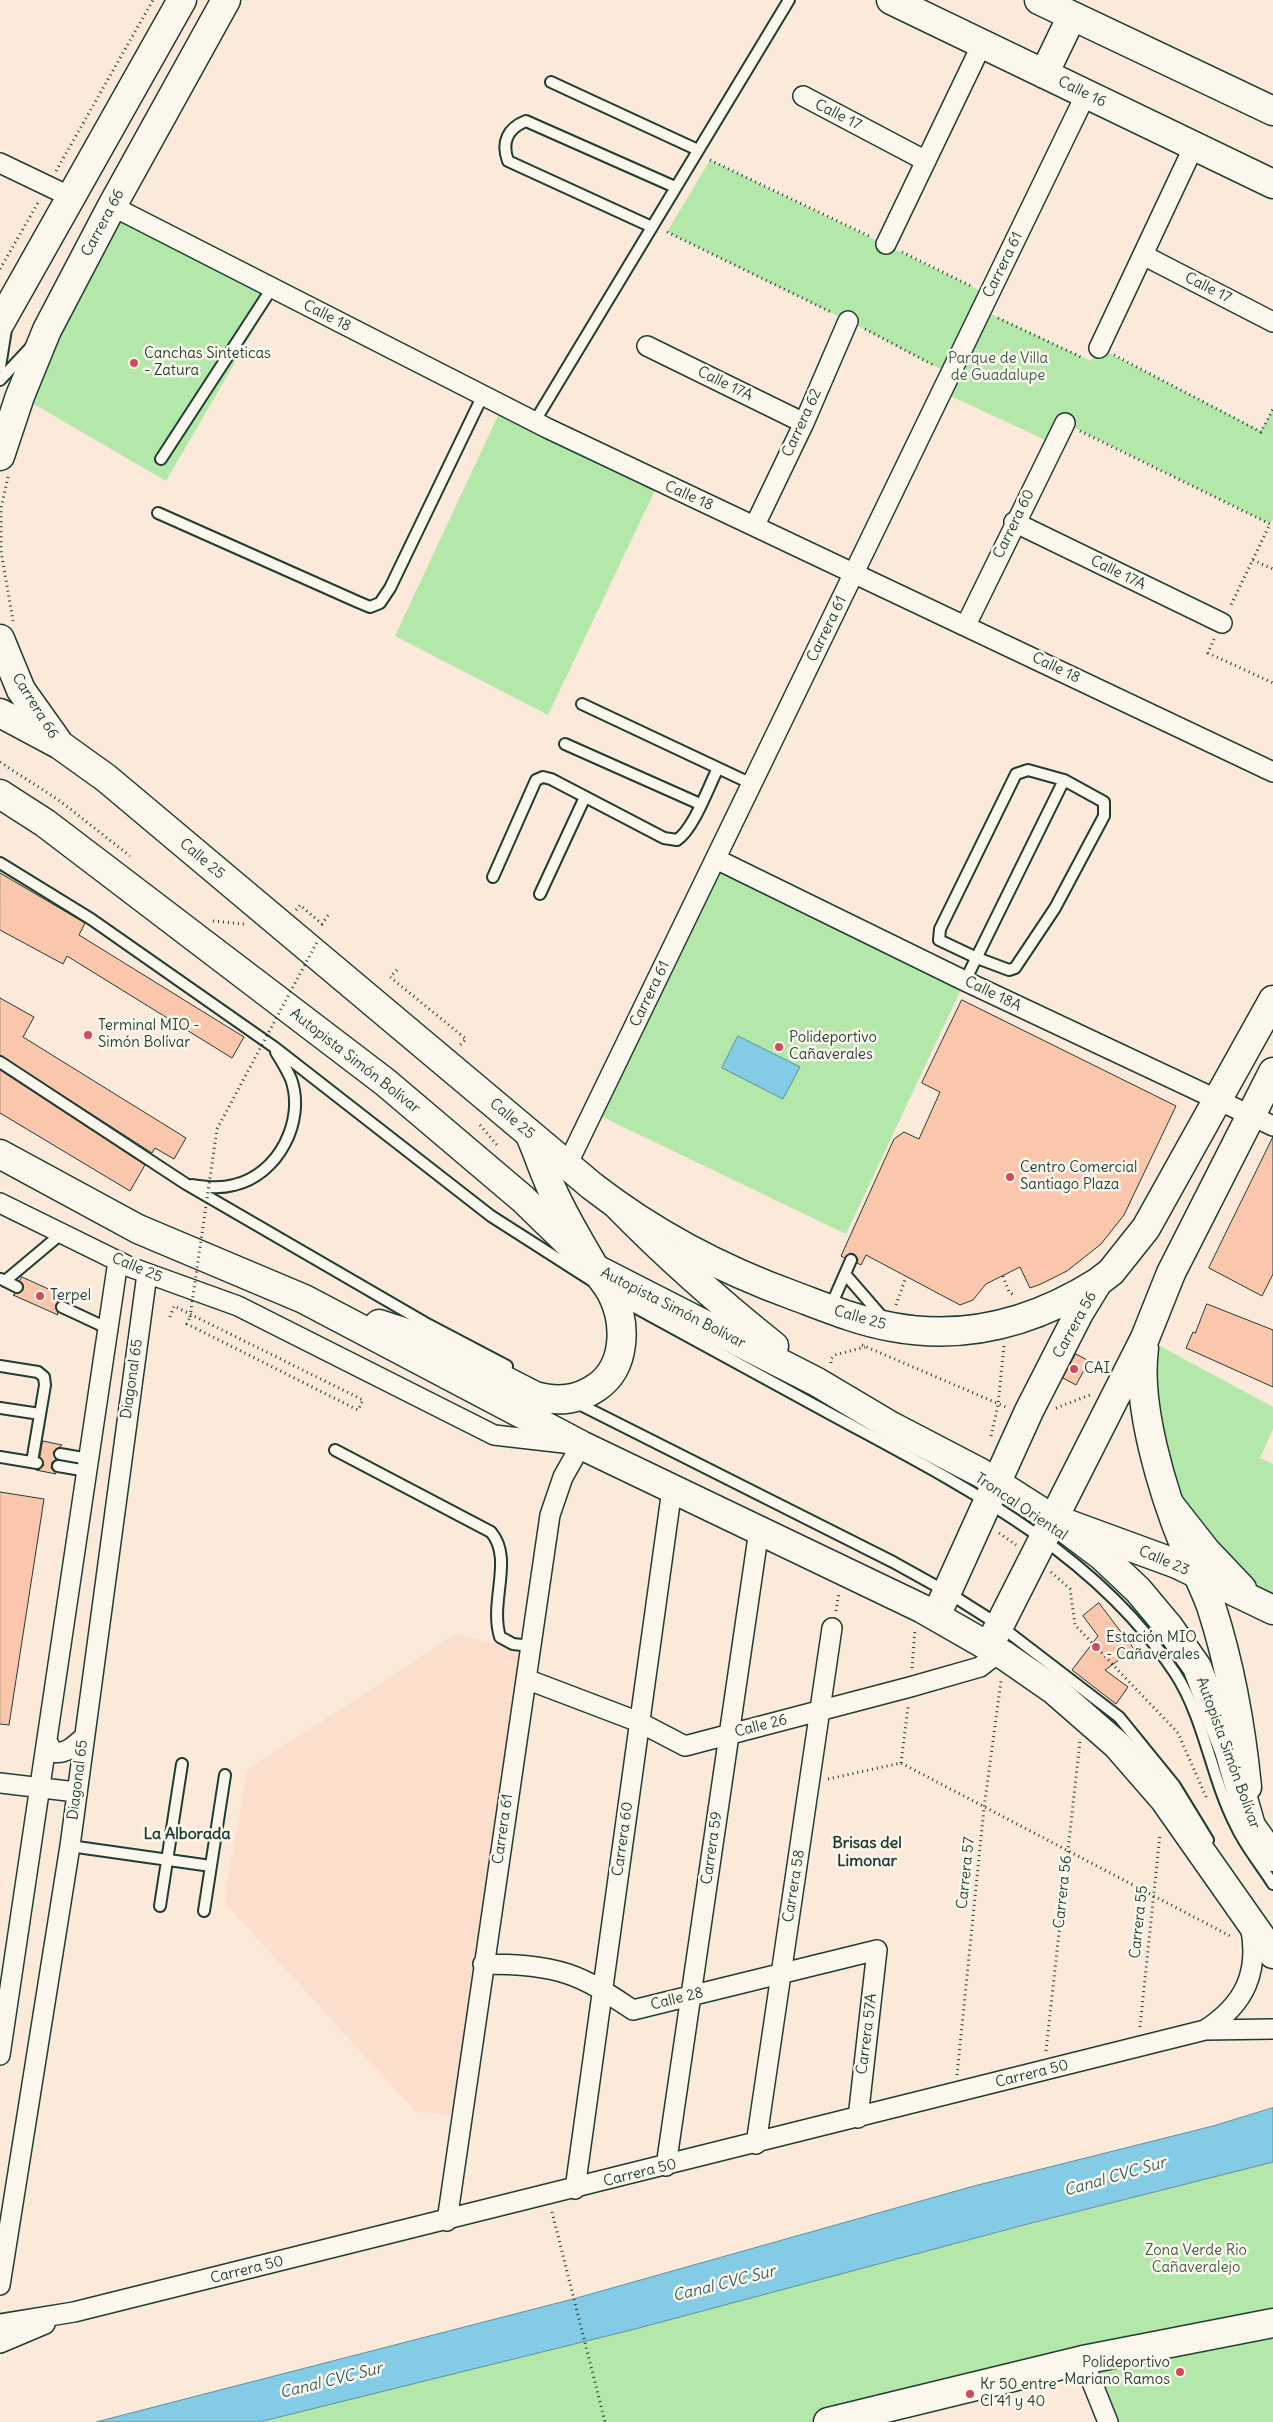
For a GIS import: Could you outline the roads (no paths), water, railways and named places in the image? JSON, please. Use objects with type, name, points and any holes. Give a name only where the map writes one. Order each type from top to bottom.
[{"type":"main road","points":[[5,315],[60,191],[182,0]]},
{"type":"main road","name":"Carrera 66","points":[[4,465],[20,396],[47,330],[112,206],[226,0]]},
{"type":"main road","name":"Calle 16","points":[[891,0],[1273,184]]},
{"type":"main road","points":[[1039,0],[1273,111]]},
{"type":"main road","points":[[1044,74],[1072,16]]},
{"type":"main road","name":"Carrera 66","points":[[7,633],[21,690],[60,745]]},
{"type":"main road","name":"Calle 25","points":[[5,719],[60,745],[106,778],[619,1207],[681,1247],[747,1279],[829,1309],[882,1335],[977,1329],[1008,1324],[1054,1308],[1098,1282]]},
{"type":"main road","name":"Autopista Simón Bolívar","points":[[0,794],[53,829],[385,1082],[523,1199],[594,1268],[825,1374],[988,1502],[1043,1539],[1102,1556],[1138,1590],[1169,1627],[1197,1667],[1229,1750],[1251,1826],[1273,1857]]},
{"type":"main road","name":"Carrera 56","points":[[936,1616],[1029,1411],[1079,1313],[1098,1282],[1122,1259],[1146,1228],[1273,1000]]},
{"type":"main road","points":[[998,1645],[1043,1539],[1146,1338],[1171,1273],[1261,1120],[1273,1072]]},
{"type":"main road","points":[[0,1154],[138,1229],[304,1299],[422,1338],[535,1396],[548,1399],[569,1399],[588,1393],[599,1386],[616,1365],[621,1349],[622,1328],[612,1294],[594,1268],[556,1198],[530,1134]]},
{"type":"main road","points":[[619,1207],[668,1257],[720,1303],[825,1374]]},
{"type":"main road","points":[[304,1299],[672,1489],[998,1645],[1083,1714],[1117,1745],[1164,1799],[1245,1932],[1273,1954]]},
{"type":"main road","points":[[1146,1338],[1142,1362],[1143,1387],[1158,1466],[1170,1505],[1212,1608],[1233,1688],[1241,1726],[1251,1826]]},
{"type":"main road","points":[[1170,1505],[1206,1551],[1262,1604]]},
{"type":"main road","name":"Calle 23","points":[[1043,1539],[1068,1522],[1168,1560],[1262,1604]]},
{"type":"main road","points":[[828,2422],[1082,2360],[1273,2322]]},
{"type":"street","points":[[886,244],[982,44]]},
{"type":"street","name":"Carrera 61","points":[[568,1165],[1086,94]]},
{"type":"street","name":"Calle 17","points":[[803,96],[926,161]]},
{"type":"street","points":[[1099,348],[1194,146]]},
{"type":"street","points":[[0,162],[60,191]]},
{"type":"street","name":"Calle 18","points":[[112,206],[535,421],[1273,772]]},
{"type":"street","name":"Calle 17","points":[[1143,255],[1273,322]]},
{"type":"street","name":"Carrera 62","points":[[754,525],[804,423],[848,320]]},
{"type":"street","name":"Calle 17A","points":[[647,346],[804,423]]},
{"type":"street","name":"Carrera 60","points":[[966,625],[1014,522],[1065,423]]},
{"type":"street","name":"Calle 17A","points":[[1014,522],[1222,623]]},
{"type":"street","name":"Calle 18A","points":[[716,858],[966,981],[1261,1120]]},
{"type":"street","name":"Calle 25","points":[[0,1202],[61,1234],[147,1274],[238,1306],[494,1435],[582,1444]]},
{"type":"street","points":[[0,2055],[6,1980],[41,1788],[118,1261]]},
{"type":"street","name":"Diagonal 65","points":[[0,2285],[70,1846],[83,1738],[147,1274]]},
{"type":"street","name":"Carrera 61","points":[[447,2221],[550,1515],[564,1477],[582,1444]]},
{"type":"street","name":"Carrera 60","points":[[575,2189],[672,1489]]},
{"type":"street","name":"Carrera 59","points":[[666,2166],[759,1530]]},
{"type":"street","name":"Carrera 58","points":[[756,2144],[832,1628]]},
{"type":"street","name":"Calle 26","points":[[526,1679],[639,1722],[685,1746],[980,1667],[998,1645]]},
{"type":"street","points":[[47,1741],[53,1752],[58,1753],[71,1748],[83,1738]]},
{"type":"street","points":[[0,1783],[76,1792]]},
{"type":"street","name":"Carrera 50","points":[[1205,2030],[1227,2014],[1237,2003],[1247,1985],[1253,1964],[1254,1943],[1245,1932]]},
{"type":"street","name":"Calle 28","points":[[483,1964],[531,1966],[568,1974],[602,1991],[633,2010],[877,1950]]},
{"type":"street","name":"Carrera 57A","points":[[858,2118],[877,1950]]},
{"type":"street","name":"Carrera 50","points":[[0,2324],[74,2312],[447,2221],[1205,2030],[1273,2029]]},
{"type":"street","name":"Carrera 50","points":[[0,2343],[74,2312]]},
{"type":"street","points":[[1082,2360],[1108,2422]]},
{"type":"lane","points":[[535,421],[789,0]]},
{"type":"lane","points":[[551,82],[698,150]]},
{"type":"lane","points":[[652,227],[508,161],[505,144],[511,129],[526,121],[676,187]]},
{"type":"lane","points":[[161,459],[272,288]]},
{"type":"lane","points":[[0,367],[5,315]]},
{"type":"lane","points":[[0,380],[47,330]]},
{"type":"lane","points":[[158,513],[370,607],[380,603],[390,588],[483,395]]},
{"type":"lane","points":[[582,704],[752,784]]},
{"type":"lane","points":[[565,744],[700,804]]},
{"type":"lane","points":[[493,878],[536,780],[543,777],[552,779],[664,838],[677,840],[684,835],[718,768]]},
{"type":"lane","points":[[1028,770],[1064,780],[1104,802],[1104,816],[1056,908],[1015,968],[1010,970],[977,958],[939,940],[940,929],[1016,774],[1028,770]]},
{"type":"lane","points":[[966,981],[1064,780]]},
{"type":"lane","points":[[540,894],[585,797]]},
{"type":"lane","name":"Troncal Oriental","points":[[0,863],[91,919],[274,1047],[491,1216],[612,1294],[928,1467],[988,1502]]},
{"type":"lane","points":[[186,1184],[217,1188],[236,1185],[255,1176],[272,1163],[283,1149],[292,1128],[295,1104],[291,1080],[274,1047]]},
{"type":"lane","points":[[0,1062],[186,1184],[429,1325],[516,1371]]},
{"type":"lane","points":[[17,1287],[3,1280],[61,1234]]},
{"type":"lane","points":[[829,1309],[851,1260]]},
{"type":"lane","points":[[845,1274],[882,1335]]},
{"type":"lane","points":[[62,1307],[107,1328]]},
{"type":"lane","points":[[0,1366],[38,1372],[44,1377],[37,1450],[34,1462],[0,1457]]},
{"type":"lane","points":[[543,1385],[893,1562],[947,1592],[998,1645],[1095,1697],[1125,1723],[1175,1786],[1215,1850]]},
{"type":"lane","points":[[0,1408],[40,1414]]},
{"type":"lane","points":[[335,1450],[491,1532],[498,1540],[502,1554],[496,1611],[500,1637],[513,1644],[531,1646]]},
{"type":"lane","points":[[60,1454],[88,1465]]},
{"type":"lane","points":[[58,1466],[88,1465]]},
{"type":"lane","name":"Troncal Oriental","points":[[1043,1539],[1099,1585],[1141,1627],[1176,1674],[1187,1696],[1236,1826],[1273,1884]]},
{"type":"lane","points":[[160,1906],[182,1764]]},
{"type":"lane","points":[[204,1910],[225,1775]]},
{"type":"lane","points":[[70,1846],[211,1866]]},
{"type":"water","points":[[738,1036],[800,1067],[783,1099],[722,1068]]},
{"type":"water","name":"Canal CVC Sur","points":[[1273,2108],[1273,2162],[1028,2224],[635,2329],[259,2422],[96,2422],[573,2299],[974,2186],[1213,2126]]},
{"type":"place","name":"Canchas Sinteticas - Zatura","points":[[134,363]]},
{"type":"place","name":"Terminal MIO - Simón Bolívar","points":[[88,1035]]},
{"type":"place","name":"Polideportivo Cañaverales","points":[[779,1047]]},
{"type":"place","name":"Centro Comercial Santiago Plaza","points":[[1010,1177]]},
{"type":"place","name":"Terpel","points":[[40,1296]]},
{"type":"place","name":"CAI","points":[[1074,1369]]},
{"type":"place","name":"Estación MIO - Cañaverales","points":[[1096,1647]]},
{"type":"place","name":"Polideportivo Mariano Ramos","points":[[1180,2372]]},
{"type":"place","name":"Kr 50 entre Cl 41 y 40","points":[[970,2394]]},
{"type":"district","name":"La Alborada","points":[[187,1834]]},
{"type":"district","name":"Brisas del Limonar","points":[[867,1852]]},
{"type":"park label","name":"Parque de Villa de Guadalupe","points":[[998,368]]},
{"type":"park label","name":"Zona Verde Rio Cañaveralejo","points":[[1196,2260]]}]
